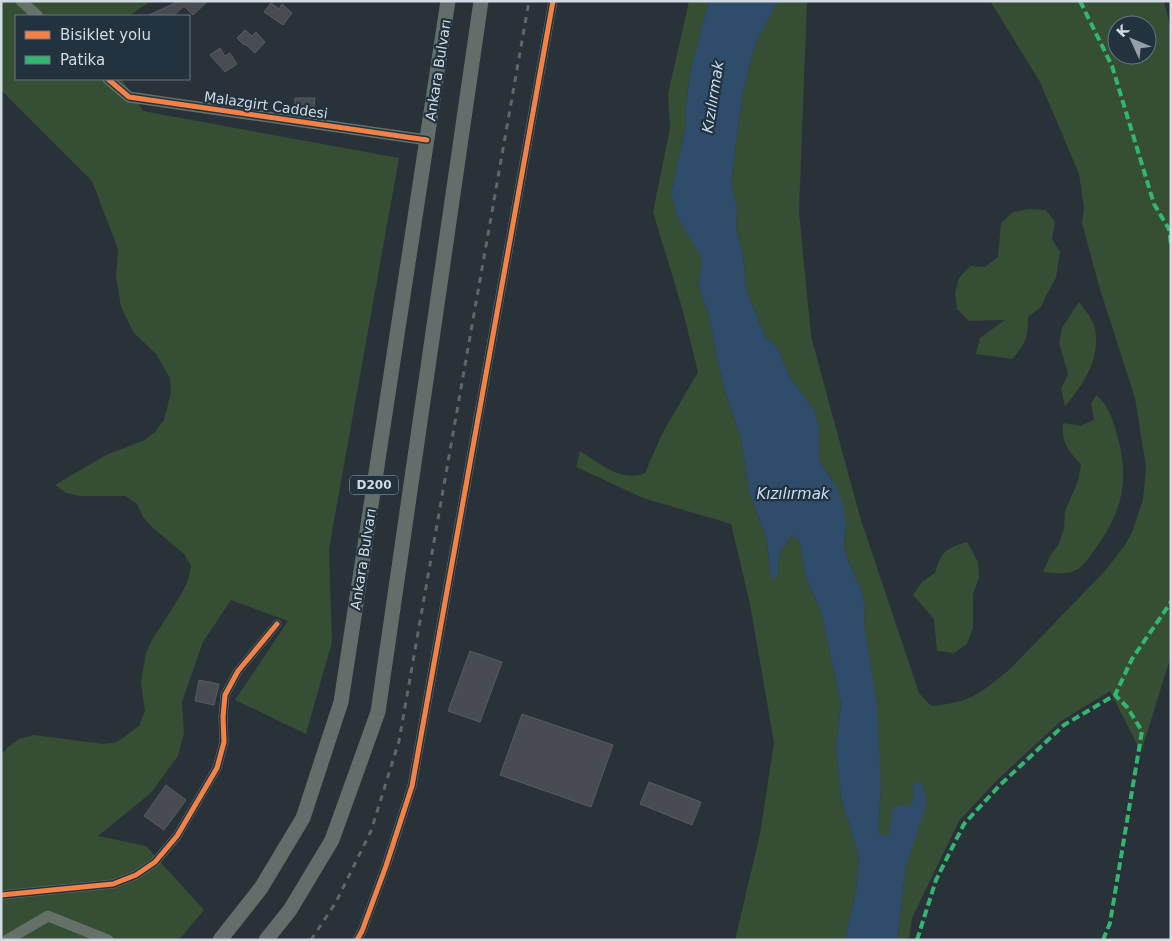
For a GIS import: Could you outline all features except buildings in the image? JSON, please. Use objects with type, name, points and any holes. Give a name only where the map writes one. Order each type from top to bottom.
[{"type":"highway","name":"Ankara Bulvarı","points":[[220,940],[261,888],[303,818],[341,702],[448,1]]},
{"type":"highway","name":"D200","points":[[266,940],[290,910],[332,840],[378,712],[481,1]]},
{"type":"street","points":[[21,1],[37,15]]},
{"type":"street","points":[[357,940],[386,866],[412,786],[553,1]]},
{"type":"street","name":"Malazgirt Caddesi","points":[[109,80],[129,97],[427,140]]},
{"type":"street","points":[[1,895],[113,884],[136,875],[156,862],[177,836],[217,768],[224,742],[223,717],[225,695],[238,670],[277,624]]},
{"type":"street","points":[[7,940],[48,916],[108,940]]},
{"type":"green space","points":[[1,1],[151,1],[130,15],[15,15],[15,80],[123,80],[143,111],[399,158],[329,549],[332,642],[306,734],[235,700],[288,621],[231,600],[203,642],[182,702],[184,733],[178,756],[151,793],[98,836],[146,846],[204,910],[179,940],[1,940],[1,755],[19,739],[33,735],[104,744],[117,742],[139,726],[145,711],[141,682],[146,653],[152,640],[182,593],[188,580],[191,566],[184,554],[143,517],[137,504],[125,496],[80,496],[66,493],[55,485],[106,455],[145,440],[155,432],[164,420],[171,393],[170,378],[156,354],[134,333],[121,307],[116,277],[118,249],[92,181],[1,90]]},
{"type":"green space","points":[[689,1],[709,1],[691,68],[685,112],[686,125],[671,193],[677,217],[700,253],[702,262],[698,286],[709,315],[722,382],[741,439],[749,491],[767,540],[770,573],[778,574],[779,554],[792,535],[799,540],[807,580],[821,611],[841,704],[836,749],[841,797],[859,857],[856,891],[845,940],[735,940],[760,834],[774,743],[750,604],[731,524],[643,498],[576,467],[580,451],[619,474],[636,475],[645,473],[662,434],[698,372],[683,311],[653,212],[670,128],[668,94]]},
{"type":"green space","points":[[778,1],[807,1],[799,212],[811,336],[860,517],[919,693],[931,706],[944,705],[974,695],[1010,669],[1104,572],[1125,545],[1133,530],[1143,499],[1146,467],[1135,398],[1099,286],[1082,223],[1084,207],[1079,174],[1040,82],[990,1],[1164,1],[1171,31],[1171,656],[1141,752],[1110,691],[1061,721],[996,781],[959,821],[912,918],[909,940],[897,940],[906,867],[914,839],[913,800],[889,835],[880,835],[878,827],[881,788],[864,624],[865,607],[861,589],[847,558],[844,543],[846,527],[837,488],[819,460],[819,428],[815,411],[790,377],[777,347],[765,336],[746,290],[743,254],[736,230],[737,207],[731,183],[742,98],[757,39]]},
{"type":"green space","points":[[1029,209],[1046,210],[1055,222],[1052,239],[1060,252],[1056,278],[1041,307],[1028,317],[1025,340],[1012,359],[976,354],[980,338],[1005,320],[969,321],[957,309],[955,293],[959,278],[970,266],[985,267],[998,257],[1001,223],[1013,212]]},
{"type":"green space","points":[[1079,302],[1094,325],[1095,350],[1089,371],[1078,390],[1065,406],[1061,389],[1068,374],[1059,343],[1062,328]]},
{"type":"green space","points":[[1096,395],[1109,411],[1123,463],[1122,493],[1118,507],[1105,535],[1080,568],[1066,573],[1043,572],[1050,556],[1059,544],[1064,528],[1065,511],[1078,481],[1081,465],[1066,446],[1063,436],[1063,423],[1080,426],[1094,420],[1091,404]]},
{"type":"green space","points":[[967,542],[978,562],[979,578],[973,594],[973,628],[967,644],[954,653],[937,651],[934,619],[913,595],[922,582],[935,573],[940,560],[949,549]]},
{"type":"water","name":"Kızılırmak","points":[[709,1],[778,1],[757,40],[742,98],[731,183],[737,207],[736,230],[743,254],[746,290],[765,336],[777,347],[790,377],[815,411],[819,428],[819,460],[837,488],[843,504],[846,527],[844,543],[847,558],[861,589],[865,607],[864,624],[877,705],[881,788],[878,827],[880,835],[889,835],[892,810],[899,805],[908,807],[913,800],[913,784],[921,782],[926,797],[926,805],[906,867],[897,940],[845,940],[856,891],[859,857],[841,797],[836,749],[841,704],[821,611],[807,580],[799,540],[792,535],[779,554],[778,574],[773,580],[770,573],[767,540],[749,491],[741,439],[722,382],[709,315],[698,286],[702,262],[700,254],[677,217],[671,193],[686,125],[685,112],[691,68]]},
{"type":"railway","points":[[311,940],[336,902],[371,831],[399,741],[529,1]]},
{"type":"marked path","points":[[1080,1],[1112,66],[1154,204],[1169,229],[1171,246]]},
{"type":"marked path","points":[[917,940],[936,880],[964,824],[1000,785],[1064,725],[1115,695],[1132,659],[1171,602]]},
{"type":"marked path","points":[[1103,940],[1110,923],[1142,731],[1127,707],[1115,695]]},
{"type":"cycle path","points":[[357,940],[386,866],[412,786],[553,1]]},
{"type":"cycle path","points":[[109,80],[129,97],[427,140]]},
{"type":"cycle path","points":[[1,895],[113,884],[136,875],[155,862],[177,836],[217,768],[224,742],[223,717],[225,695],[238,671],[277,624]]}]
